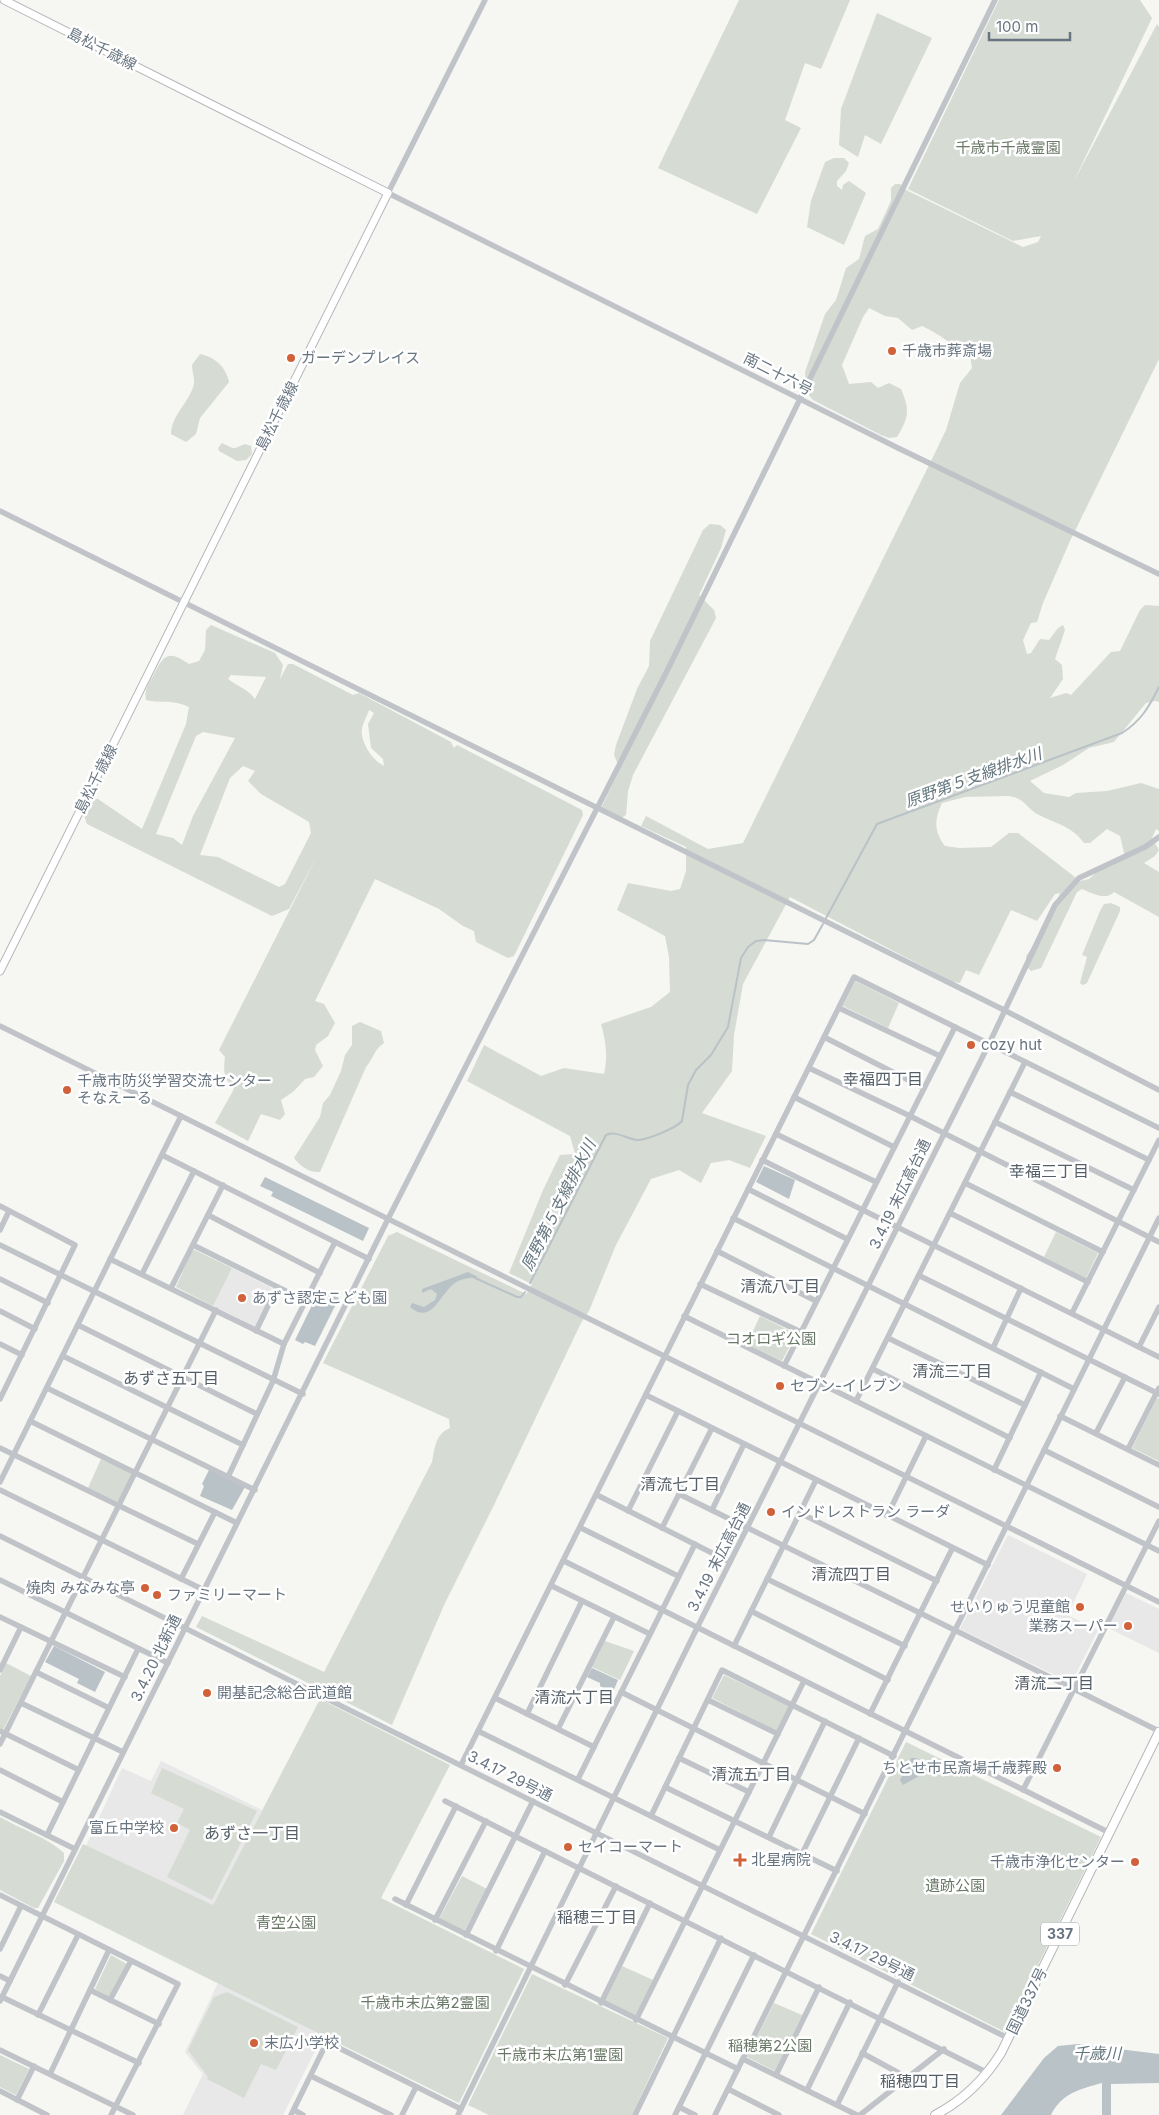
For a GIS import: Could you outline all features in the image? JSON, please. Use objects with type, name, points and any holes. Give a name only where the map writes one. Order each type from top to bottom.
[{"type":"highway","name":"国道337号","points":[[935,2115],[964,2097],[988,2073],[1008,2038],[1159,1731]]},
{"type":"main road","name":"島松千歳線","points":[[0,971],[388,194],[4,0]]},
{"type":"street","points":[[388,194],[486,0]]},
{"type":"street","name":"3.4.20 北新通","points":[[1,1999],[185,1627],[303,1394],[388,1219],[668,669],[798,398],[995,0]]},
{"type":"street","name":"南二十六号","points":[[388,194],[798,398],[1159,574]]},
{"type":"street","points":[[0,511],[596,809],[1004,1010],[1159,1090]]},
{"type":"street","name":"3.4.19 末広高台通","points":[[459,2112],[697,1628],[989,1044],[1055,905],[1074,881],[1113,860],[1145,847],[1159,836]]},
{"type":"street","points":[[461,1765],[581,1528],[684,1316],[854,977],[1159,1128]]},
{"type":"street","points":[[838,1008],[940,1056]]},
{"type":"street","points":[[0,1026],[1008,1525],[1159,1602]]},
{"type":"street","points":[[784,1366],[862,1208],[955,1027]]},
{"type":"street","points":[[824,1037],[924,1088]]},
{"type":"street","points":[[856,1402],[1025,1062]]},
{"type":"street","points":[[808,1068],[910,1116],[1159,1242]]},
{"type":"street","points":[[1010,1092],[1149,1160]]},
{"type":"street","points":[[794,1098],[894,1147]]},
{"type":"street","points":[[0,1482],[181,1116]]},
{"type":"street","points":[[995,1122],[1134,1190]]},
{"type":"street","points":[[776,1134],[876,1182]]},
{"type":"street","points":[[1072,1314],[1159,1140]]},
{"type":"street","points":[[162,1155],[369,1259]]},
{"type":"street","points":[[762,1160],[1159,1357]]},
{"type":"street","points":[[142,1274],[194,1171]]},
{"type":"street","points":[[965,1183],[1102,1252]]},
{"type":"street","points":[[171,1288],[223,1185]]},
{"type":"street","points":[[748,1189],[847,1239]]},
{"type":"street","points":[[0,1206],[74,1244],[75,1248],[0,1399]]},
{"type":"street","points":[[0,1230],[10,1211]]},
{"type":"street","points":[[950,1214],[1088,1282]]},
{"type":"street","points":[[208,1215],[320,1273]]},
{"type":"street","points":[[733,1218],[906,1303],[1074,1389]]},
{"type":"street","points":[[715,2115],[1159,1218]]},
{"type":"street","points":[[228,1477],[273,1381],[284,1344],[335,1242]]},
{"type":"street","points":[[193,1244],[306,1301]]},
{"type":"street","points":[[0,1245],[273,1381],[303,1394]]},
{"type":"street","points":[[717,1251],[816,1301]]},
{"type":"street","points":[[110,1259],[284,1344]]},
{"type":"street","points":[[920,1276],[1158,1392],[1128,1449]]},
{"type":"street","points":[[0,1279],[48,1303]]},
{"type":"street","points":[[700,1284],[801,1332]]},
{"type":"street","points":[[256,1331],[277,1287]]},
{"type":"street","points":[[993,1348],[1022,1288]]},
{"type":"street","points":[[1139,1347],[1157,1316],[1159,1308]]},
{"type":"street","points":[[0,1744],[3,1732],[21,1703],[50,1642],[66,1614],[216,1310]]},
{"type":"street","points":[[0,1311],[35,1329]]},
{"type":"street","points":[[684,1316],[1159,1551]]},
{"type":"street","points":[[78,1325],[257,1414]]},
{"type":"street","points":[[888,1338],[1025,1405]]},
{"type":"street","points":[[0,1344],[22,1355]]},
{"type":"street","points":[[62,1356],[243,1445]]},
{"type":"street","points":[[872,1369],[1010,1438]]},
{"type":"street","points":[[994,1470],[1041,1372]]},
{"type":"street","points":[[1096,1433],[1125,1377]]},
{"type":"street","points":[[0,1384],[6,1387]]},
{"type":"street","points":[[47,1388],[255,1490]]},
{"type":"street","points":[[646,1395],[988,1566]]},
{"type":"street","points":[[628,1511],[678,1411]]},
{"type":"street","points":[[1060,1416],[1159,1465]]},
{"type":"street","points":[[30,1421],[238,1523]]},
{"type":"street","points":[[662,1528],[712,1428]]},
{"type":"street","points":[[888,1516],[926,1436]]},
{"type":"street","points":[[712,1510],[744,1444]]},
{"type":"street","points":[[0,1448],[198,1544]]},
{"type":"street","points":[[1044,1450],[1159,1507]]},
{"type":"street","points":[[734,1646],[816,1480]]},
{"type":"street","points":[[0,1490],[204,1590]]},
{"type":"street","points":[[679,1494],[1159,1731]]},
{"type":"street","points":[[597,1495],[730,1562]]},
{"type":"street","points":[[180,1579],[215,1512]]},
{"type":"street","points":[[800,1513],[937,1581]]},
{"type":"street","points":[[1023,1790],[1159,1521]]},
{"type":"street","points":[[581,1528],[678,1576]]},
{"type":"street","name":"3.4.17 29号通","points":[[0,1536],[1008,2038]]},
{"type":"street","points":[[578,1779],[695,1544]]},
{"type":"street","points":[[870,1714],[922,1613],[952,1549]]},
{"type":"street","points":[[564,1561],[1110,1833]]},
{"type":"street","points":[[767,1579],[905,1646]]},
{"type":"street","points":[[0,1580],[168,1663]]},
{"type":"street","points":[[552,1586],[650,1634]]},
{"type":"street","points":[[527,1714],[582,1601]]},
{"type":"street","points":[[751,1611],[888,1680]]},
{"type":"street","points":[[0,1617],[124,1677]]},
{"type":"street","points":[[558,1729],[614,1617]]},
{"type":"street","points":[[0,1670],[21,1627]]},
{"type":"street","points":[[47,1835],[138,1649]]},
{"type":"street","points":[[651,1816],[722,1670],[894,1756]]},
{"type":"street","points":[[36,1672],[110,1708]]},
{"type":"street","points":[[636,2020],[804,1681]]},
{"type":"street","points":[[621,1692],[865,1814]]},
{"type":"street","points":[[495,1698],[594,1747]]},
{"type":"street","points":[[708,1700],[778,1734]]},
{"type":"street","points":[[21,1703],[124,1752]]},
{"type":"street","points":[[769,1837],[825,1721]]},
{"type":"street","points":[[478,1731],[720,1850]]},
{"type":"street","points":[[3,1732],[79,1770]]},
{"type":"street","points":[[802,1854],[859,1738]]},
{"type":"street","points":[[679,1758],[749,1792]]},
{"type":"street","points":[[0,1770],[64,1802]]},
{"type":"street","points":[[665,1786],[837,1871]]},
{"type":"street","points":[[445,1800],[944,2049],[988,2073]]},
{"type":"street","points":[[466,1935],[533,1801]]},
{"type":"street","points":[[406,1905],[456,1806]]},
{"type":"street","points":[[0,1812],[75,1849]]},
{"type":"street","points":[[435,1920],[486,1821]]},
{"type":"street","points":[[496,1951],[545,1851]]},
{"type":"street","points":[[565,1986],[616,1886]]},
{"type":"street","points":[[0,1895],[178,1984],[139,2064],[111,2115]]},
{"type":"street","points":[[395,1900],[565,1986],[738,2070]]},
{"type":"street","points":[[601,2003],[650,1903]]},
{"type":"street","points":[[0,1949],[21,1906]]},
{"type":"street","points":[[38,2015],[78,1935]]},
{"type":"street","points":[[635,2115],[720,1938]]},
{"type":"street","points":[[50,2074],[109,1950]]},
{"type":"street","points":[[675,2115],[754,1955]]},
{"type":"street","points":[[110,2000],[131,1961]]},
{"type":"street","points":[[0,1976],[10,1981]]},
{"type":"street","points":[[837,2105],[898,1982]]},
{"type":"street","points":[[776,2075],[819,1987]]},
{"type":"street","points":[[90,1990],[159,2024]]},
{"type":"street","points":[[1,1999],[71,2030],[139,2064]]},
{"type":"street","points":[[807,2090],[850,2002]]},
{"type":"street","points":[[303,2115],[292,2113],[328,2042],[416,2087],[459,2112]]},
{"type":"street","points":[[743,2059],[859,2115],[944,2049]]},
{"type":"street","points":[[0,2050],[133,2115]]},
{"type":"street","points":[[862,2053],[908,2078]]},
{"type":"street","points":[[17,2100],[34,2066]]},
{"type":"street","points":[[311,2076],[391,2115]]},
{"type":"street","points":[[402,2115],[416,2087]]},
{"type":"street","points":[[728,2090],[779,2115]]},
{"type":"street","points":[[0,2092],[47,2115]]},
{"type":"street","points":[[679,2107],[695,2115]]},
{"type":"shaded area","name":"あずさ認定こども園","points":[[232,1268],[270,1287],[272,1291],[255,1327],[213,1306]]},
{"type":"shaded area","points":[[1008,1535],[1087,1574],[1069,1612],[1066,1611],[1065,1614],[1098,1630],[1071,1683],[960,1629]]},
{"type":"shaded area","points":[[1126,1593],[1159,1609],[1159,1653],[1108,1628]]},
{"type":"shaded area","name":"富丘中学校","points":[[161,1761],[262,1810],[213,1905],[86,1846],[122,1768],[151,1781]]},
{"type":"shaded area","name":"末広小学校","points":[[218,1983],[323,2035],[283,2115],[183,2115],[203,2074],[185,2052]]},
{"type":"green space","points":[[739,0],[850,0],[821,69],[805,63],[785,120],[801,128],[757,214],[658,168]]},
{"type":"green space","name":"千歳市千歳霊園","points":[[999,0],[1140,0],[1152,18],[1073,183],[1157,24],[1159,27],[1159,359],[1070,541],[1043,603],[1037,622],[1031,623],[1023,640],[1027,654],[1031,653],[1040,639],[1049,640],[1058,628],[1063,625],[1065,630],[1055,659],[1062,665],[1063,679],[1050,698],[1066,693],[1071,695],[1111,652],[1120,651],[1140,610],[1145,605],[1159,606],[1159,702],[1146,703],[1114,742],[1089,748],[1063,765],[1030,781],[1044,793],[1069,797],[1076,793],[1107,791],[1141,783],[1159,789],[1159,831],[1156,829],[1152,838],[1159,850],[1155,856],[1144,863],[1159,872],[1159,917],[1114,892],[1103,896],[1082,889],[1077,892],[1041,968],[1031,971],[1028,968],[1026,956],[1049,924],[1060,893],[1055,894],[1037,921],[1011,910],[979,975],[966,970],[960,983],[953,982],[790,897],[743,984],[734,1035],[732,1071],[702,1113],[766,1136],[750,1168],[729,1160],[711,1163],[701,1183],[679,1170],[651,1179],[616,1245],[589,1311],[581,1323],[445,1603],[392,1725],[196,1627],[202,1616],[324,1672],[432,1462],[435,1447],[441,1434],[450,1428],[449,1419],[323,1363],[388,1236],[397,1232],[526,1294],[532,1284],[509,1273],[543,1190],[560,1155],[575,1154],[570,1136],[467,1081],[484,1045],[541,1076],[564,1068],[604,1074],[606,1049],[601,1024],[651,1007],[670,992],[669,957],[665,936],[617,910],[628,883],[671,891],[680,889],[686,871],[686,847],[641,826],[646,816],[708,849],[743,843],[946,430],[960,383],[972,368],[970,355],[935,333],[922,326],[912,330],[898,318],[885,316],[869,308],[863,317],[842,365],[849,384],[871,382],[878,388],[889,383],[901,389],[907,413],[897,437],[889,438],[881,435],[813,400],[807,393],[805,372],[825,314],[836,300],[846,268],[859,259],[865,236],[878,229],[891,201],[891,188],[895,184],[900,184],[906,190],[1023,247],[1038,242],[1041,236],[1013,241],[908,189]],"holes":[[[965,797],[1014,797],[1037,814],[1062,825],[1084,843],[1090,843],[1107,829],[1120,836],[1125,857],[1101,868],[1089,879],[1080,881],[1018,833],[1009,833],[991,847],[959,848],[945,846],[941,841],[936,825],[942,803]]]},
{"type":"green space","points":[[877,13],[932,38],[881,144],[865,135],[858,157],[839,145],[841,109]]},
{"type":"green space","points":[[834,158],[844,158],[849,163],[846,171],[837,181],[837,186],[842,190],[843,185],[849,181],[866,193],[844,245],[807,227],[811,201],[825,162]]},
{"type":"green space","points":[[200,354],[215,360],[222,367],[229,382],[200,418],[196,434],[186,442],[171,434],[172,427],[177,414],[192,391],[194,382],[192,365]]},
{"type":"green space","points":[[222,443],[234,448],[245,444],[251,446],[252,454],[246,460],[237,461],[219,451],[218,448]]},
{"type":"green space","points":[[710,524],[720,525],[726,530],[721,548],[699,595],[714,610],[716,618],[633,775],[628,791],[626,815],[621,818],[601,808],[620,769],[614,755],[616,745],[637,689],[649,666],[650,641],[703,530]]},
{"type":"green space","points":[[211,625],[275,653],[283,665],[280,679],[288,664],[293,664],[353,695],[359,693],[451,742],[454,748],[457,745],[582,810],[583,815],[514,956],[508,958],[476,942],[474,931],[463,926],[439,909],[375,879],[315,1001],[324,1004],[335,1023],[328,1036],[316,1045],[315,1050],[323,1066],[314,1077],[305,1079],[294,1091],[281,1100],[285,1114],[280,1120],[261,1114],[248,1141],[215,1123],[234,1089],[226,1078],[224,1071],[225,1057],[219,1050],[319,852],[289,909],[272,916],[87,824],[84,815],[93,799],[98,799],[142,829],[186,724],[189,707],[177,703],[146,700],[146,689],[164,658],[172,656],[189,664],[199,661],[205,650],[206,630]],"holes":[[[231,675],[266,677],[255,699],[228,679]],[[369,710],[374,713],[368,724],[371,748],[383,759],[384,766],[372,756],[365,745],[362,734],[363,724]],[[203,732],[235,738],[193,816],[182,845],[173,838],[156,834],[196,736]],[[243,766],[255,771],[248,781],[261,794],[309,822],[311,833],[285,884],[279,887],[218,857],[200,855],[230,778]]]},
{"type":"green space","points":[[1111,903],[1120,907],[1120,911],[1087,983],[1083,985],[1080,983],[1087,957],[1082,955],[1100,911],[1104,904]]},
{"type":"green space","points":[[855,981],[899,1003],[888,1028],[843,1006]]},
{"type":"green space","points":[[360,1022],[381,1031],[384,1043],[378,1048],[366,1067],[320,1172],[309,1170],[294,1158],[320,1117],[323,1103],[330,1095],[341,1071],[345,1055],[352,1045],[352,1026]]},
{"type":"green space","points":[[1056,1232],[1098,1253],[1086,1278],[1044,1257]]},
{"type":"green space","points":[[195,1250],[232,1268],[213,1306],[176,1287],[192,1251]]},
{"type":"green space","name":"コオロギ公園","points":[[760,1316],[796,1334],[782,1361],[747,1344]]},
{"type":"green space","points":[[1157,1398],[1159,1399],[1159,1461],[1132,1448]]},
{"type":"green space","points":[[101,1459],[132,1474],[118,1502],[88,1488]]},
{"type":"green space","points":[[605,1641],[634,1651],[620,1680],[592,1667]]},
{"type":"green space","points":[[6,1663],[31,1676],[3,1730],[0,1728],[0,1676]]},
{"type":"green space","points":[[724,1675],[789,1706],[777,1731],[712,1698]]},
{"type":"green space","name":"青空公園","points":[[320,1699],[450,1765],[381,1898],[524,1969],[459,2103],[54,1902],[83,1844],[213,1905]]},
{"type":"green space","name":"遺跡公園","points":[[906,1742],[1101,1837],[1005,2032],[811,1934]]},
{"type":"green space","points":[[162,1768],[257,1811],[212,1900],[167,1877],[190,1830],[177,1823],[184,1809],[151,1793]]},
{"type":"green space","points":[[0,1817],[57,1847],[64,1853],[64,1861],[38,1908],[34,1908],[0,1890]]},
{"type":"green space","points":[[462,1876],[487,1889],[464,1932],[439,1919]]},
{"type":"green space","points":[[111,1955],[127,1964],[110,1997],[95,1989]]},
{"type":"green space","points":[[622,1966],[653,1980],[635,2016],[605,2001]]},
{"type":"green space","name":"千歳市末広第1霊園","points":[[532,1974],[668,2038],[632,2115],[489,2115],[468,2105]]},
{"type":"green space","points":[[227,1992],[298,2027],[276,2070],[261,2064],[244,2098],[207,2079],[208,2077],[188,2050],[214,1997]]},
{"type":"green space","name":"稲穂第2公園","points":[[774,2003],[802,2015],[775,2071],[747,2057]]},
{"type":"green space","points":[[0,2055],[29,2069],[16,2095],[0,2087]]},
{"type":"water","points":[[764,1166],[795,1180],[789,1199],[756,1182]]},
{"type":"water","points":[[265,1177],[369,1228],[363,1241],[271,1196],[273,1192],[260,1186]]},
{"type":"water","points":[[468,1272],[478,1277],[463,1279],[455,1283],[430,1310],[424,1313],[410,1307],[412,1303],[424,1307],[435,1300],[437,1294],[431,1289],[422,1293],[422,1289]]},
{"type":"water","points":[[320,1289],[339,1298],[315,1346],[305,1342],[303,1344],[295,1340]]},
{"type":"water","points":[[209,1470],[245,1487],[232,1510],[200,1496],[204,1486],[202,1484]]},
{"type":"water","points":[[54,1646],[105,1672],[95,1692],[77,1683],[79,1679],[45,1662]]},
{"type":"water","points":[[592,1668],[618,1680],[612,1694],[600,1686],[600,1683],[587,1677]]},
{"type":"water","points":[[911,1758],[916,1758],[932,1767],[932,1773],[919,1776],[903,1785],[900,1780]]},
{"type":"water","name":"千歳川","points":[[1078,2044],[1159,2054],[1159,2083],[1111,2084],[1111,2115],[1102,2115],[1102,2083],[1072,2093],[1055,2108],[1051,2115],[1001,2115],[1044,2058],[1058,2046]]},
{"type":"waterway","name":"原野第５支線排水川","points":[[825,920],[877,824],[1122,733],[1144,713],[1159,687]]},
{"type":"waterway","name":"原野第５支線排水川","points":[[530,1283],[606,1135],[618,1134],[638,1140],[668,1130],[682,1121],[688,1085],[696,1070],[711,1055],[728,1027],[741,958],[748,947],[756,941],[764,940],[808,944],[814,940],[823,924]]},
{"type":"waterway","name":"原野第５支線排水川","points":[[473,1277],[517,1297],[521,1297],[525,1292]]},
{"type":"place","name":"千歳市葬斎場","points":[[892,351]]},
{"type":"place","name":"ガーデンプレイス","points":[[291,358]]},
{"type":"place","name":"cozy hut","points":[[971,1045]]},
{"type":"place","name":"千歳市防災学習交流センター そなえーる","points":[[67,1090]]},
{"type":"place","name":"あずさ認定こども園","points":[[242,1298]]},
{"type":"place","name":"セブン-イレブン","points":[[780,1386]]},
{"type":"place","name":"インドレストラン ラーダ","points":[[771,1512]]},
{"type":"place","name":"焼肉 みなみな亭","points":[[145,1588]]},
{"type":"place","name":"ファミリーマート","points":[[157,1595]]},
{"type":"place","name":"せいりゅう児童館","points":[[1080,1607]]},
{"type":"place","name":"業務スーパー","points":[[1128,1626]]},
{"type":"place","name":"開基記念総合武道館","points":[[207,1693]]},
{"type":"place","name":"ちとせ市民斎場千歳葬殿","points":[[1057,1768]]},
{"type":"place","name":"富丘中学校","points":[[174,1828]]},
{"type":"place","name":"セイコーマート","points":[[568,1847]]},
{"type":"place","name":"北星病院","points":[[740,1860]]},
{"type":"place","name":"千歳市浄化センター","points":[[1135,1862]]},
{"type":"place","name":"末広小学校","points":[[254,2043]]},
{"type":"district","name":"幸福四丁目","points":[[883,1079]]},
{"type":"district","name":"幸福三丁目","points":[[1049,1171]]},
{"type":"district","name":"清流八丁目","points":[[780,1286]]},
{"type":"district","name":"清流三丁目","points":[[952,1371]]},
{"type":"district","name":"あずさ五丁目","points":[[171,1378]]},
{"type":"district","name":"清流七丁目","points":[[680,1484]]},
{"type":"district","name":"清流四丁目","points":[[851,1574]]},
{"type":"district","name":"清流二丁目","points":[[1054,1683]]},
{"type":"district","name":"清流六丁目","points":[[574,1697]]},
{"type":"district","name":"清流五丁目","points":[[751,1774]]},
{"type":"district","name":"あずさ一丁目","points":[[252,1833]]},
{"type":"district","name":"稲穂三丁目","points":[[597,1917]]},
{"type":"district","name":"稲穂四丁目","points":[[920,2081]]},
{"type":"park label","name":"千歳市末広第2霊園","points":[[425,2003]]}]
